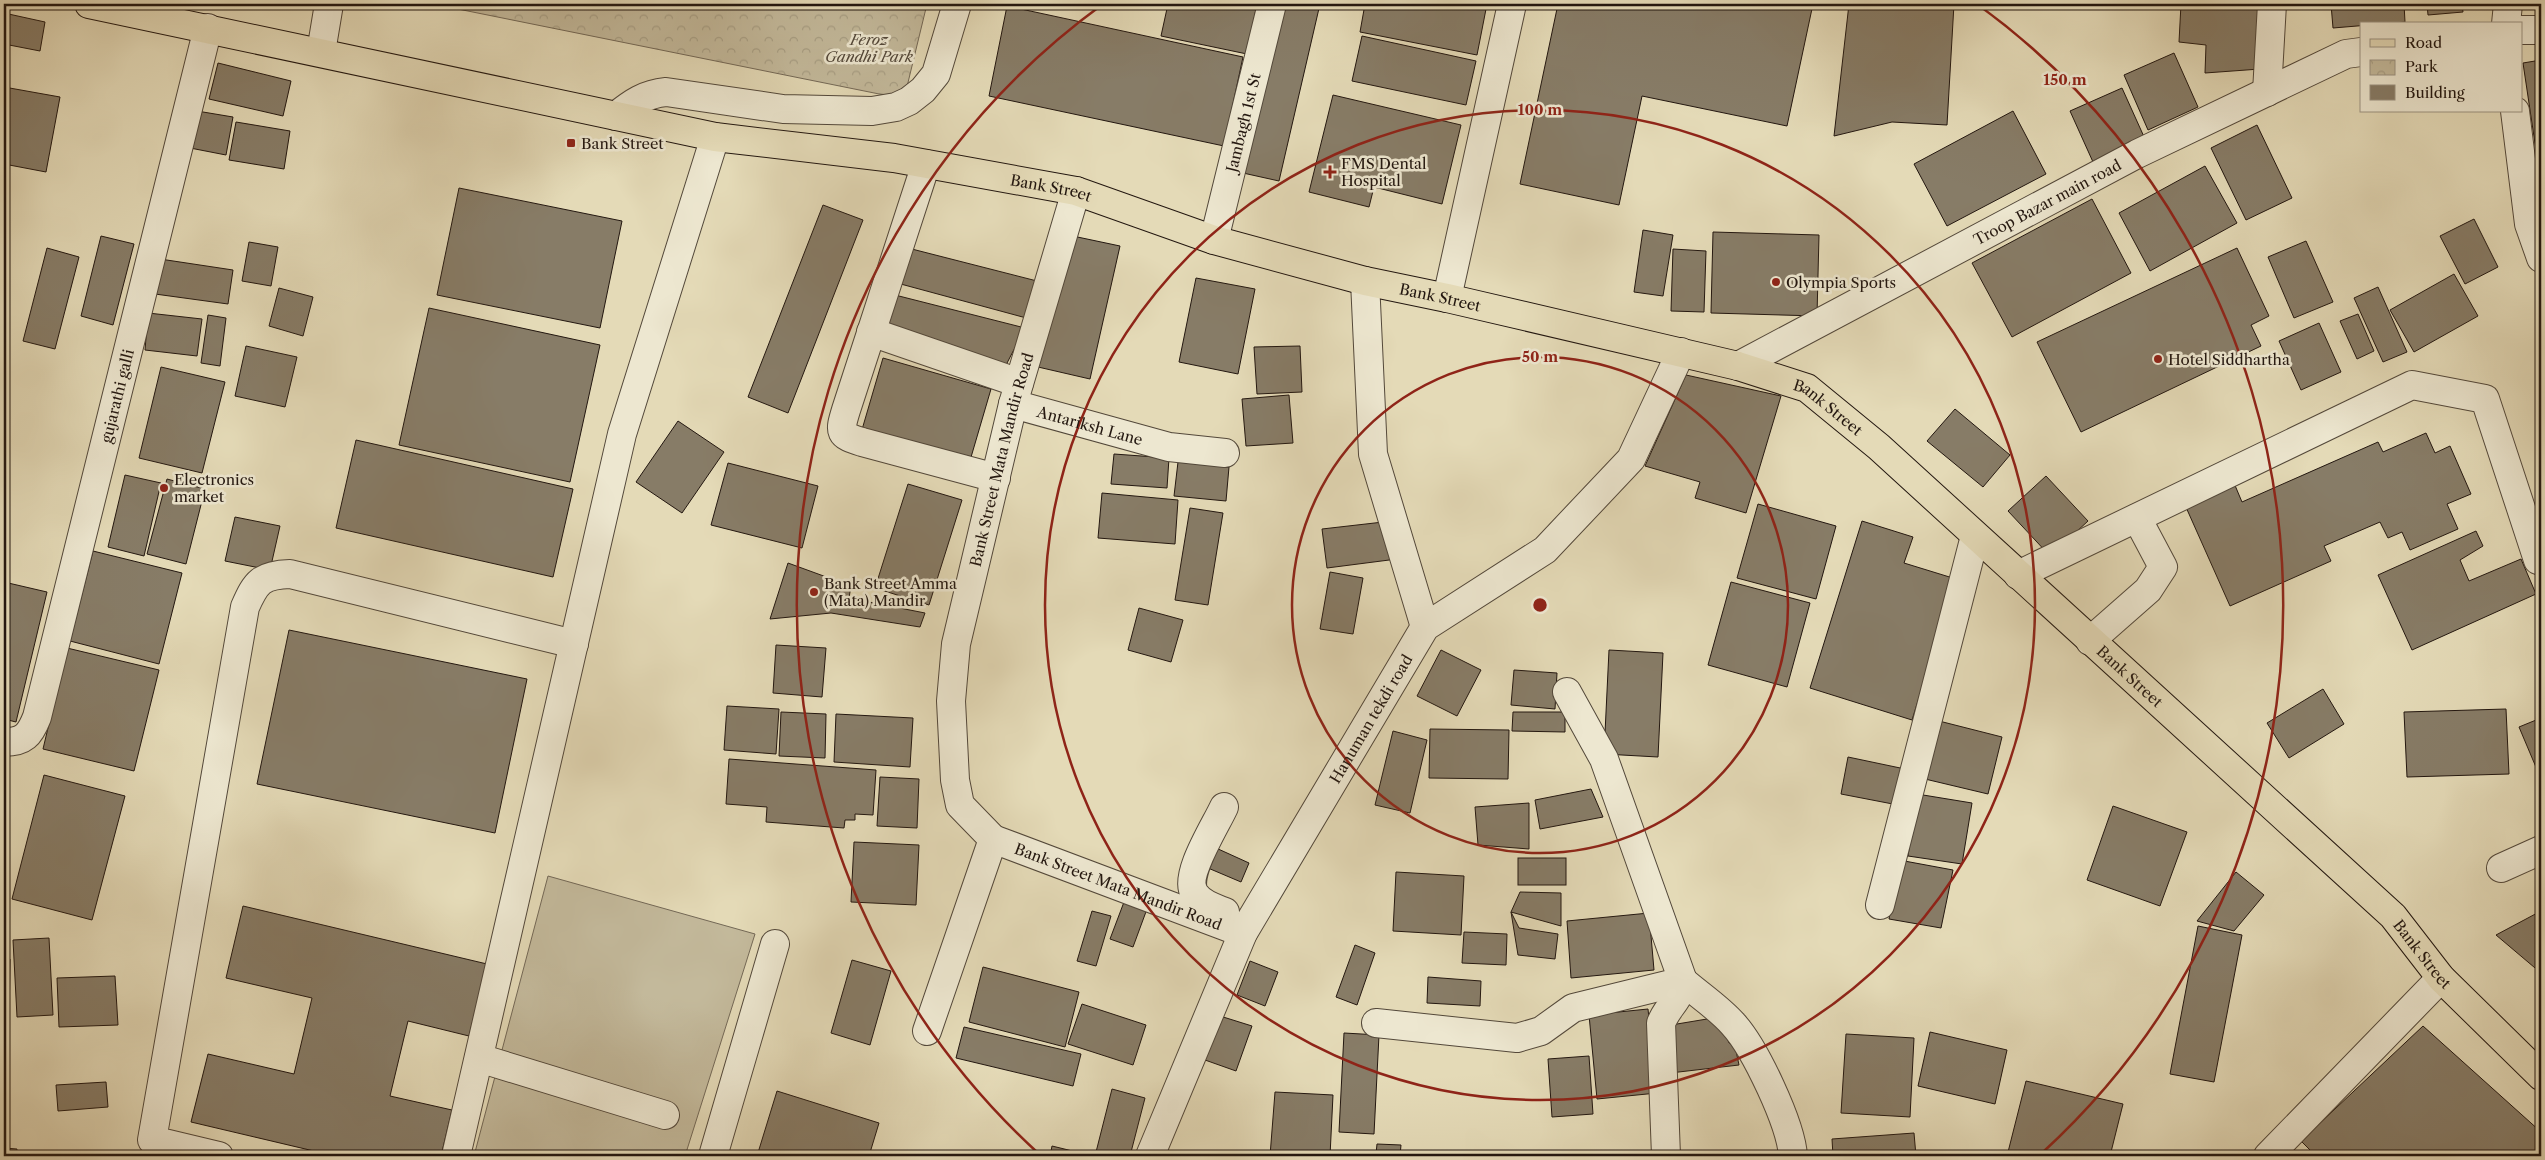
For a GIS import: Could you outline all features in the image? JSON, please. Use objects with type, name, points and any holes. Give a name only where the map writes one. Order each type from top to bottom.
[{"type":"main road","name":"Bank Street","points":[[89,4],[715,137],[894,158],[1076,192],[1214,240],[1365,281],[1681,352],[1738,366],[1806,388],[1879,447],[2394,916],[2441,978],[2541,1076]]},
{"type":"street","points":[[321,52],[329,4]]},
{"type":"street","points":[[616,116],[636,100],[654,93],[666,92],[783,109],[872,111],[896,107],[909,101],[923,90],[936,74],[957,4]]},
{"type":"street","name":"Jambagh 1st St","points":[[1214,240],[1272,4]]},
{"type":"street","points":[[1447,298],[1512,4]]},
{"type":"street","points":[[2267,92],[2272,4]]},
{"type":"street","points":[[2506,22],[2508,4]]},
{"type":"street","name":"gujarathi galli","points":[[4,742],[23,740],[31,733],[37,717],[208,28]]},
{"type":"street","points":[[2522,30],[2541,30]]},
{"type":"street","name":"Troop Bazar main road","points":[[1738,366],[2137,154],[2346,54],[2360,52]]},
{"type":"street","points":[[2515,112],[2529,224],[2541,258]]},
{"type":"street","points":[[456,1156],[622,434],[715,137]]},
{"type":"street","points":[[926,164],[841,425],[845,437],[996,478]]},
{"type":"street","name":"Bank Street Mata Mandir Road","points":[[1076,192],[1016,394],[956,644],[951,701],[955,780],[960,805],[993,839],[1246,928]]},
{"type":"street","points":[[1365,281],[1373,454],[1425,627]]},
{"type":"street","name":"Antariksh Lane","points":[[871,332],[1016,394],[1168,447],[1225,454]]},
{"type":"street","name":"Hanuman tekdi road","points":[[1150,1156],[1246,928],[1425,627],[1545,550],[1631,459],[1681,352]]},
{"type":"street","points":[[2018,575],[2412,385],[2485,399],[2538,560]]},
{"type":"street","points":[[2090,641],[2148,590],[2163,567],[2136,518]]},
{"type":"street","points":[[1880,905],[1975,536]]},
{"type":"street","points":[[219,1156],[152,1140],[245,607],[254,586],[270,575],[290,574],[574,644]]},
{"type":"street","points":[[1567,692],[1604,759],[1683,981],[1733,1024],[1765,1076],[1792,1142],[1793,1156]]},
{"type":"street","points":[[1224,807],[1193,870],[1194,894],[1205,904],[1246,928]]},
{"type":"street","points":[[927,1031],[993,839]]},
{"type":"street","points":[[2501,868],[2541,850]]},
{"type":"street","points":[[713,1156],[774,944]]},
{"type":"street","points":[[2268,1156],[2441,978]]},
{"type":"street","points":[[1376,1023],[1517,1038],[1541,1031],[1573,1008],[1683,981]]},
{"type":"street","points":[[1666,1156],[1661,1023],[1668,1008],[1676,1003],[1683,981]]},
{"type":"street","points":[[479,1058],[665,1115]]},
{"type":"green space","name":"Feroz Gandhi Park","points":[[433,4],[927,4],[904,99]]},
{"type":"green space","points":[[548,876],[755,934],[685,1156],[474,1156]]},
{"type":"building","points":[[1168,4],[1257,4],[1247,54],[1161,36]]},
{"type":"building","points":[[1282,4],[1320,4],[1279,181],[1243,173]]},
{"type":"building","points":[[1365,4],[1487,4],[1477,55],[1360,32]]},
{"type":"building","points":[[1558,4],[1813,4],[1787,126],[1642,96],[1619,205],[1520,184]]},
{"type":"building","points":[[1849,4],[1954,4],[1947,125],[1892,122],[1834,136]]},
{"type":"building","points":[[2181,4],[2263,4],[2260,69],[2205,73],[2206,45],[2179,42]]},
{"type":"building","points":[[2290,4],[2326,4],[2326,6],[2290,8]]},
{"type":"building","points":[[2331,4],[2404,4],[2405,22],[2360,22],[2360,26],[2333,28]]},
{"type":"building","points":[[2427,4],[2462,4],[2463,12],[2428,15]]},
{"type":"building","points":[[1007,6],[1243,57],[1224,146],[989,96]]},
{"type":"building","points":[[4,13],[45,22],[40,51],[4,44]]},
{"type":"building","points":[[1362,36],[1476,61],[1466,105],[1352,81]]},
{"type":"building","points":[[2174,53],[2198,107],[2148,130],[2124,75]]},
{"type":"building","points":[[2541,60],[2541,149],[2536,150],[2523,63]]},
{"type":"building","points":[[218,63],[291,81],[283,116],[209,99]]},
{"type":"building","points":[[4,87],[60,97],[46,172],[4,164]]},
{"type":"building","points":[[2122,88],[2145,139],[2093,162],[2070,111]]},
{"type":"building","points":[[1333,95],[1461,125],[1442,204],[1374,187],[1369,207],[1309,192]]},
{"type":"building","points":[[191,110],[233,117],[226,155],[185,147]]},
{"type":"building","points":[[2013,111],[2046,174],[1947,226],[1914,164]]},
{"type":"building","points":[[236,122],[290,131],[284,169],[229,160]]},
{"type":"building","points":[[2257,125],[2292,198],[2246,220],[2211,148]]},
{"type":"building","points":[[2541,157],[2541,215],[2529,160]]},
{"type":"building","points":[[2205,166],[2237,223],[2150,271],[2119,213]]},
{"type":"building","points":[[459,188],[622,221],[600,328],[437,295]]},
{"type":"building","points":[[2092,199],[2131,273],[2012,337],[1972,263]]},
{"type":"building","points":[[823,205],[863,220],[788,413],[748,397]]},
{"type":"building","points":[[2474,219],[2498,267],[2465,284],[2440,236]]},
{"type":"building","points":[[1643,230],[1673,235],[1663,296],[1634,292]]},
{"type":"building","points":[[1713,232],[1819,235],[1817,316],[1711,313]]},
{"type":"building","points":[[1068,235],[1120,246],[1090,379],[1038,367]]},
{"type":"building","points":[[101,236],[134,244],[113,325],[81,316]]},
{"type":"building","points":[[2306,241],[2333,302],[2294,318],[2268,257]]},
{"type":"building","points":[[249,242],[278,247],[271,286],[242,281]]},
{"type":"building","points":[[904,247],[1037,281],[1030,319],[897,283]]},
{"type":"building","points":[[47,248],[79,257],[55,349],[23,341]]},
{"type":"building","points":[[2237,248],[2269,316],[2251,325],[2261,346],[2081,432],[2037,342]]},
{"type":"building","points":[[1673,249],[1706,251],[1704,312],[1671,311]]},
{"type":"building","points":[[160,259],[233,270],[228,304],[155,294]]},
{"type":"building","points":[[2454,274],[2478,316],[2414,352],[2390,310]]},
{"type":"building","points":[[1196,278],[1255,289],[1238,374],[1179,362]]},
{"type":"building","points":[[2378,287],[2407,352],[2383,362],[2354,298]]},
{"type":"building","points":[[279,288],[313,297],[303,336],[269,326]]},
{"type":"building","points":[[895,295],[1025,328],[1005,367],[883,329]]},
{"type":"building","points":[[429,308],[600,345],[570,482],[399,445]]},
{"type":"building","points":[[148,313],[202,319],[197,356],[145,350]]},
{"type":"building","points":[[2358,314],[2374,351],[2357,359],[2340,321]]},
{"type":"building","points":[[208,315],[226,318],[220,366],[201,363]]},
{"type":"building","points":[[2319,323],[2341,372],[2301,390],[2279,341]]},
{"type":"building","points":[[246,346],[297,357],[285,407],[235,396]]},
{"type":"building","points":[[1300,346],[1302,392],[1257,394],[1254,347]]},
{"type":"building","points":[[883,358],[991,389],[969,464],[861,433]]},
{"type":"building","points":[[161,367],[225,382],[202,473],[139,458]]},
{"type":"building","points":[[1686,375],[1781,396],[1746,513],[1695,498],[1700,482],[1645,466]]},
{"type":"building","points":[[1289,395],[1293,443],[1246,446],[1242,399]]},
{"type":"building","points":[[1955,409],[2010,455],[1983,487],[1927,441]]},
{"type":"building","points":[[678,421],[724,452],[682,513],[636,482]]},
{"type":"building","points":[[2426,433],[2435,453],[2450,446],[2471,494],[2447,504],[2458,529],[2410,550],[2402,532],[2388,538],[2380,522],[2324,546],[2331,561],[2230,606],[2185,505],[2234,483],[2242,502],[2378,442],[2383,452]]},
{"type":"building","points":[[356,440],[573,489],[553,577],[336,528]]},
{"type":"building","points":[[1114,454],[1169,458],[1167,488],[1111,484]]},
{"type":"building","points":[[1178,462],[1229,467],[1226,501],[1174,496]]},
{"type":"building","points":[[728,463],[818,486],[802,548],[711,525]]},
{"type":"building","points":[[125,475],[161,483],[144,556],[108,547]]},
{"type":"building","points":[[2046,476],[2088,521],[2050,556],[2008,511]]},
{"type":"building","points":[[167,479],[205,489],[186,564],[147,554]]},
{"type":"building","points":[[908,484],[962,500],[929,605],[875,588]]},
{"type":"building","points":[[1102,493],[1178,500],[1175,544],[1098,538]]},
{"type":"building","points":[[1758,504],[1836,526],[1816,599],[1737,578]]},
{"type":"building","points":[[1190,508],[1223,513],[1208,605],[1175,600]]},
{"type":"building","points":[[235,517],[280,526],[270,570],[225,561]]},
{"type":"building","points":[[1392,521],[1397,559],[1327,568],[1322,529]]},
{"type":"building","points":[[1862,521],[1913,537],[1904,563],[1956,579],[1912,720],[1810,688]]},
{"type":"building","points":[[2476,531],[2483,546],[2460,560],[2469,581],[2521,559],[2536,594],[2412,650],[2378,575]]},
{"type":"building","points":[[93,551],[182,573],[159,664],[70,641]]},
{"type":"building","name":"Bank Street Amma (Mata) Mandir","points":[[788,563],[851,586],[849,598],[925,613],[920,627],[831,613],[770,619]]},
{"type":"building","points":[[1330,572],[1363,578],[1353,634],[1320,629]]},
{"type":"building","points":[[4,582],[47,592],[16,722],[4,719]]},
{"type":"building","points":[[1731,582],[1810,603],[1787,687],[1708,665]]},
{"type":"building","points":[[1139,608],[1183,620],[1171,662],[1128,650]]},
{"type":"building","points":[[289,630],[527,679],[495,833],[257,784]]},
{"type":"building","points":[[776,645],[826,648],[822,697],[773,693]]},
{"type":"building","points":[[67,648],[159,670],[134,771],[43,749]]},
{"type":"building","points":[[1441,650],[1481,670],[1457,716],[1417,696]]},
{"type":"building","points":[[1609,650],[1663,653],[1658,757],[1604,754]]},
{"type":"building","points":[[1514,670],[1557,673],[1555,709],[1511,705]]},
{"type":"building","points":[[2323,689],[2344,724],[2289,758],[2267,723]]},
{"type":"building","points":[[727,706],[779,709],[776,754],[724,750]]},
{"type":"building","points":[[2506,709],[2509,774],[2407,777],[2404,712]]},
{"type":"building","points":[[781,712],[826,714],[825,758],[779,756]]},
{"type":"building","points":[[1513,712],[1565,712],[1565,732],[1512,731]]},
{"type":"building","points":[[836,714],[913,718],[910,767],[834,762]]},
{"type":"building","points":[[2541,718],[2541,779],[2519,727]]},
{"type":"building","points":[[1939,721],[2002,737],[1988,794],[1925,779]]},
{"type":"building","points":[[1430,729],[1509,730],[1508,779],[1429,778]]},
{"type":"building","points":[[1393,731],[1427,740],[1410,813],[1375,805]]},
{"type":"building","points":[[4,750],[10,752],[4,778]]},
{"type":"building","points":[[1848,757],[1905,769],[1898,805],[1841,794]]},
{"type":"building","points":[[729,759],[876,770],[873,815],[855,814],[855,820],[845,820],[844,828],[766,822],[767,807],[726,804]]},
{"type":"building","points":[[44,775],[125,796],[92,920],[12,899]]},
{"type":"building","points":[[880,777],[919,779],[917,828],[877,826]]},
{"type":"building","points":[[1591,789],[1603,817],[1540,829],[1535,800]]},
{"type":"building","points":[[1917,794],[1972,803],[1962,864],[1908,856]]},
{"type":"building","points":[[1529,803],[1529,849],[1478,845],[1475,807]]},
{"type":"building","points":[[2113,806],[2187,832],[2160,906],[2087,880]]},
{"type":"building","points":[[854,842],[919,845],[916,905],[851,902]]},
{"type":"building","points":[[1216,848],[1249,863],[1241,882],[1208,868]]},
{"type":"building","points":[[1518,858],[1566,858],[1566,885],[1518,885]]},
{"type":"building","points":[[1899,860],[1953,870],[1941,928],[1889,919]]},
{"type":"building","points":[[1396,872],[1464,876],[1461,935],[1393,931]]},
{"type":"building","points":[[2236,872],[2264,895],[2234,931],[2197,921]]},
{"type":"building","points":[[1520,892],[1561,893],[1561,926],[1511,912]]},
{"type":"building","points":[[1124,902],[1147,909],[1133,947],[1110,939]]},
{"type":"building","points":[[243,906],[487,964],[469,1036],[408,1021],[390,1096],[452,1110],[441,1156],[335,1156],[191,1122],[208,1054],[294,1074],[312,998],[226,978]]},
{"type":"building","points":[[1092,911],[1111,916],[1096,966],[1077,961]]},
{"type":"building","points":[[2541,911],[2541,973],[2496,935]]},
{"type":"building","points":[[1511,912],[1519,928],[1558,934],[1555,959],[1518,955]]},
{"type":"building","points":[[1649,913],[1654,970],[1571,978],[1567,921]]},
{"type":"building","points":[[2198,926],[2242,935],[2214,1082],[2170,1074]]},
{"type":"building","points":[[1464,932],[1507,934],[1506,965],[1462,963]]},
{"type":"building","points":[[49,938],[53,1015],[17,1017],[13,940]]},
{"type":"building","points":[[1355,945],[1375,953],[1357,1005],[1336,997]]},
{"type":"building","points":[[4,959],[10,959],[9,1023],[4,1023]]},
{"type":"building","points":[[852,960],[891,971],[870,1045],[831,1033]]},
{"type":"building","points":[[1250,961],[1278,972],[1265,1006],[1237,995]]},
{"type":"building","points":[[983,967],[1079,992],[1065,1047],[969,1022]]},
{"type":"building","points":[[115,976],[118,1025],[59,1027],[57,978]]},
{"type":"building","points":[[1428,977],[1481,981],[1480,1006],[1427,1003]]},
{"type":"building","points":[[1082,1004],[1146,1025],[1133,1065],[1068,1044]]},
{"type":"building","points":[[1648,1009],[1657,1093],[1597,1099],[1589,1015]]},
{"type":"building","points":[[1220,1016],[1252,1026],[1236,1071],[1205,1060]]},
{"type":"building","points":[[1719,1017],[1729,1043],[1735,1046],[1739,1065],[1670,1073],[1665,1026]]},
{"type":"building","points":[[2423,1026],[2541,1132],[2541,1156],[2316,1156],[2301,1141]]},
{"type":"building","points":[[964,1027],[1081,1054],[1073,1086],[956,1058]]},
{"type":"building","points":[[1930,1032],[2007,1050],[1995,1104],[1918,1086]]},
{"type":"building","points":[[1344,1033],[1379,1035],[1374,1134],[1339,1132]]},
{"type":"building","points":[[1846,1034],[1914,1038],[1910,1117],[1841,1113]]},
{"type":"building","points":[[1589,1056],[1593,1114],[1552,1117],[1548,1059]]},
{"type":"building","points":[[2026,1081],[2123,1104],[2110,1156],[2007,1156]]},
{"type":"building","points":[[106,1082],[108,1107],[58,1111],[56,1085]]},
{"type":"building","points":[[1112,1089],[1145,1098],[1130,1156],[1095,1156]]},
{"type":"building","points":[[777,1091],[879,1123],[869,1156],[757,1156]]},
{"type":"building","points":[[1275,1092],[1333,1095],[1330,1156],[1270,1156]]},
{"type":"building","points":[[1914,1133],[1916,1156],[1833,1156],[1832,1139]]},
{"type":"building","points":[[1377,1144],[1401,1145],[1400,1156],[1361,1156],[1361,1153],[1376,1154]]},
{"type":"building","points":[[1052,1146],[1093,1156],[1050,1156]]},
{"type":"building","points":[[4,1148],[17,1149],[16,1156],[4,1156]]},
{"type":"place","name":"Bank Street","points":[[571,143]]},
{"type":"place","name":"FMS Dental Hospital","points":[[1330,172]]},
{"type":"place","name":"Olympia Sports","points":[[1776,282]]},
{"type":"place","name":"Hotel Siddhartha","points":[[2158,359]]},
{"type":"place","name":"Electronics market","points":[[164,488]]},
{"type":"place","name":"Bank Street Amma (Mata) Mandir","points":[[814,592]]}]
